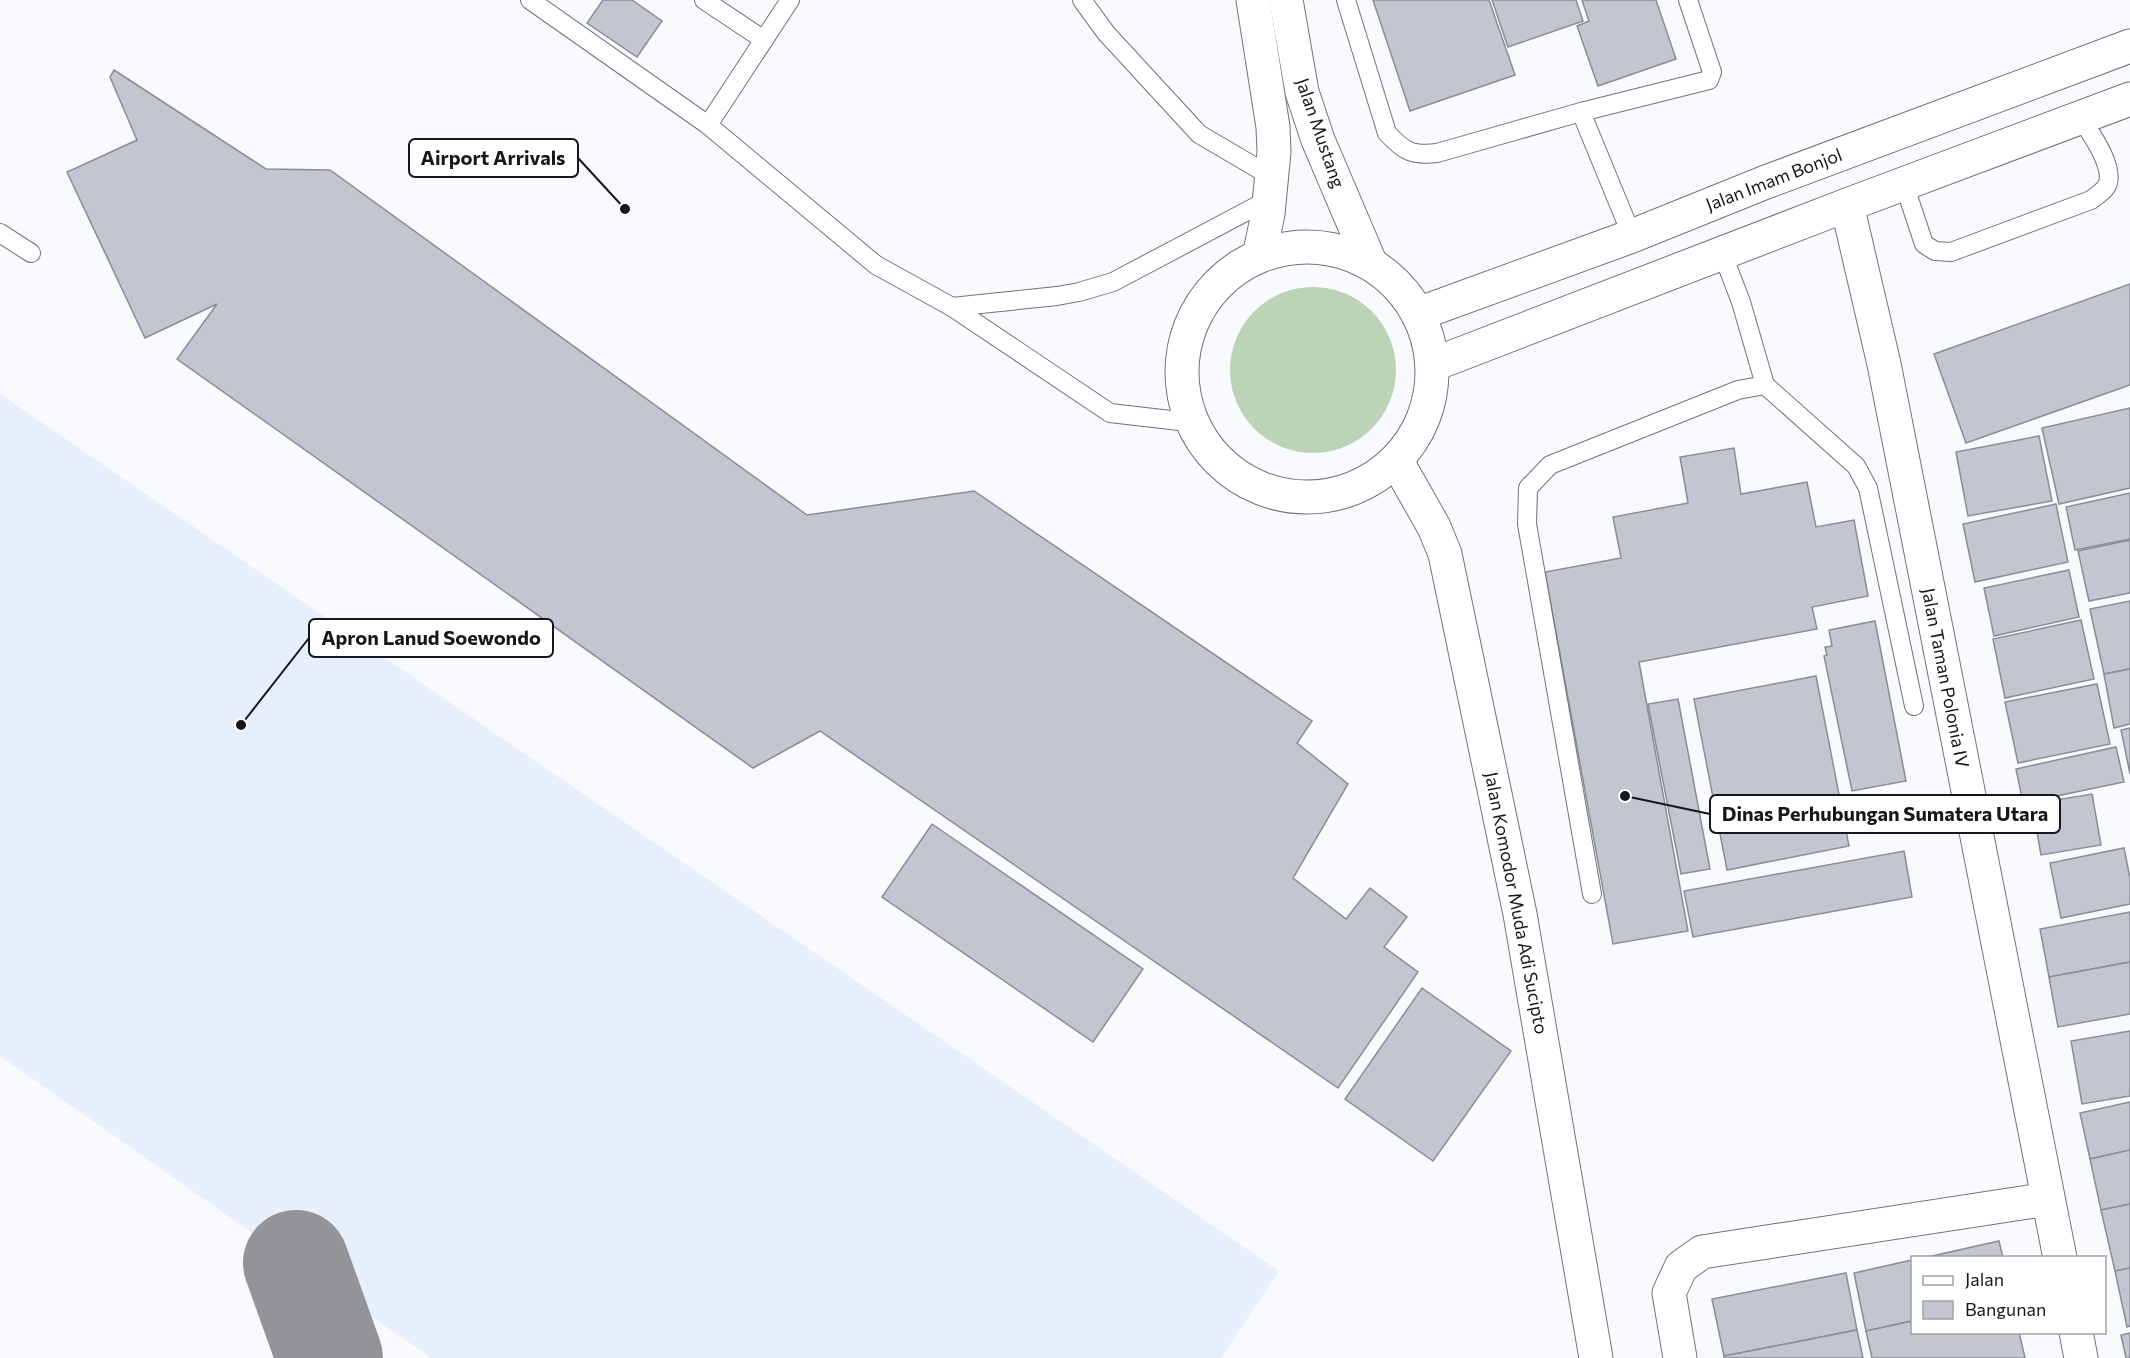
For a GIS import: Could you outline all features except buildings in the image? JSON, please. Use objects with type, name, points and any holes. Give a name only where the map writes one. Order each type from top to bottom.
[{"type":"main road","name":"Jalan Mustang","points":[[1253,0],[1275,152],[1260,252]]},
{"type":"main road","name":"Jalan Mustang","points":[[1286,0],[1296,64],[1317,140],[1370,262]]},
{"type":"main road","name":"Jalan Imam Bonjol","points":[[1418,314],[1632,236],[1766,182],[2130,46]]},
{"type":"main road","points":[[2016,88],[2033,135]]},
{"type":"main road","points":[[1432,365],[2130,99]]},
{"type":"main road","name":"Jalan Taman Polonia IV","points":[[1847,205],[1886,376],[2060,1256]]},
{"type":"main road","points":[[1300,245],[1323,246],[1347,252],[1370,262],[1389,276],[1405,294],[1418,314],[1428,339],[1432,365],[1431,391],[1424,417],[1412,440],[1396,460],[1373,478],[1348,490],[1320,497],[1291,496],[1264,490],[1239,477],[1200,441],[1188,422],[1181,374],[1185,339],[1210,293],[1250,256],[1260,252],[1300,245]]},
{"type":"main road","name":"Jalan Komodor Muda Adi Sucipto","points":[[1396,460],[1434,527],[1444,554],[1520,914],[1596,1358]]},
{"type":"main road","points":[[1680,1358],[1670,1293],[1681,1267],[1702,1252],[2048,1198]]},
{"type":"main road","points":[[2076,1334],[2081,1358]]},
{"type":"lane","points":[[530,0],[708,125],[876,265],[952,307],[1110,413],[1188,422]]},
{"type":"lane","points":[[704,0],[764,40]]},
{"type":"lane","points":[[708,125],[790,0]]},
{"type":"lane","points":[[952,307],[1057,296],[1113,282],[1271,188],[1199,134],[1106,33],[1082,0]]},
{"type":"lane","points":[[1346,0],[1387,133],[1411,153],[1437,153],[1581,112],[1708,80],[1712,72],[1688,0]]},
{"type":"lane","points":[[1581,112],[1632,236]]},
{"type":"lane","points":[[1904,184],[1924,244],[1935,251],[1951,252],[2091,200],[2105,189],[2108,183],[2109,167],[2081,118]]},
{"type":"lane","points":[[0,233],[31,253]]},
{"type":"lane","points":[[1723,255],[1741,302],[1765,385],[1856,466],[1869,488],[1914,706]]},
{"type":"lane","points":[[1592,894],[1527,524],[1528,488],[1550,465],[1738,390],[1765,385]]},
{"type":"shaded area","points":[[0,394],[1279,1271],[1221,1358],[431,1358],[0,1056]]},
{"type":"green space","points":[[1313,287],[1329,288],[1345,293],[1372,311],[1390,338],[1395,354],[1395,386],[1390,402],[1372,429],[1345,447],[1329,452],[1313,453],[1297,452],[1281,447],[1254,429],[1236,402],[1231,386],[1230,370],[1231,354],[1236,338],[1254,311],[1281,293],[1297,288]]},
{"type":"taxiway","points":[[296,1263],[330,1358]]},
{"type":"place","name":"Airport Arrivals","points":[[625,209]]},
{"type":"place","name":"Apron Lanud Soewondo","points":[[241,725]]},
{"type":"place","name":"Dinas Perhubungan Sumatera Utara","points":[[1625,796]]}]
